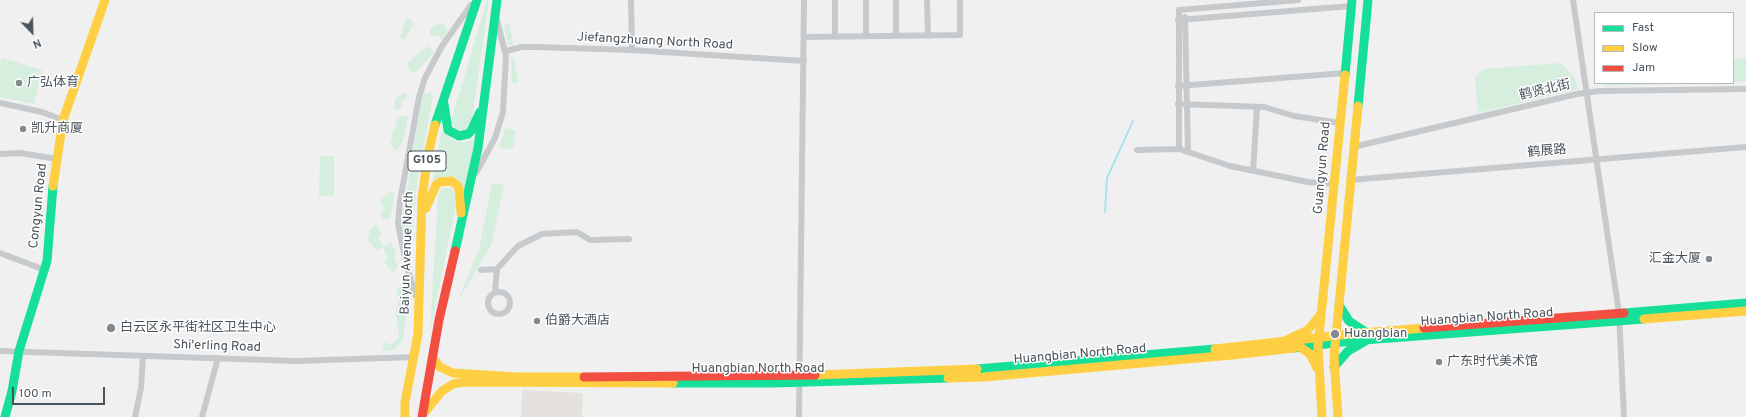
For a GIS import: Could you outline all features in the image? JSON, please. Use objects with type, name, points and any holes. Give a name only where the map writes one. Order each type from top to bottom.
[{"type":"main road","name":"Congyun Road","points":[[5,417],[12,390],[19,351],[45,270],[57,159],[63,120],[105,0]]},
{"type":"main road","name":"Baiyun Avenue North","points":[[405,417],[406,402],[415,357],[420,308],[423,185],[434,128],[476,0]]},
{"type":"main road","points":[[424,414],[432,357],[444,296],[472,179],[485,102],[497,0]]},
{"type":"main road","points":[[1338,417],[1334,367],[1353,147],[1368,0]]},
{"type":"main road","name":"Guangyun Road","points":[[1322,417],[1318,369],[1318,342],[1351,3]]},
{"type":"main road","points":[[444,95],[446,125],[451,133],[459,136],[468,134],[471,131],[485,102]]},
{"type":"main road","points":[[421,229],[431,193],[436,185],[447,180],[454,182],[459,189],[462,225]]},
{"type":"main road","points":[[1324,280],[1341,282]]},
{"type":"main road","name":"Huangbian North Road","points":[[432,357],[447,371],[487,376],[800,380],[994,369],[1282,342],[1318,342],[1367,336],[1619,317],[1746,303]]},
{"type":"main road","points":[[1334,367],[1352,348],[1367,336],[1349,321],[1339,305]]},
{"type":"main road","name":"Huangbian North Road","points":[[1619,317],[1746,311]]},
{"type":"main road","points":[[1282,342],[1308,330],[1321,314]]},
{"type":"main road","name":"Huangbian North Road","points":[[424,414],[447,387],[464,382],[551,384],[999,376],[1300,347],[1318,342]]},
{"type":"main road","points":[[1300,347],[1310,354],[1318,369]]},
{"type":"main road","points":[[400,417],[406,402]]},
{"type":"main road","points":[[1321,405],[1337,406]]},
{"type":"street","points":[[420,308],[404,259],[398,224],[405,172],[419,97],[425,78],[442,46],[476,0]]},
{"type":"street","points":[[631,0],[632,50]]},
{"type":"street","points":[[798,417],[800,380],[804,0]]},
{"type":"street","points":[[835,0],[835,36]]},
{"type":"street","points":[[866,0],[866,36]]},
{"type":"street","points":[[896,0],[896,36]]},
{"type":"street","points":[[927,0],[928,35]]},
{"type":"street","points":[[804,37],[960,35],[960,0]]},
{"type":"street","points":[[1179,149],[1179,10],[1298,0]]},
{"type":"street","points":[[1573,0],[1588,93],[1619,317],[1624,417]]},
{"type":"street","points":[[1178,20],[1351,3]]},
{"type":"street","points":[[1185,10],[1188,152]]},
{"type":"street","points":[[472,179],[492,144],[501,122],[505,87],[506,52],[495,12]]},
{"type":"street","name":"Jiefangzhuang North Road","points":[[506,52],[529,47],[632,50],[804,61]]},
{"type":"street","points":[[1178,86],[1345,73]]},
{"type":"street","name":"鹤贤北街","points":[[1353,147],[1577,94],[1599,91],[1746,89]]},
{"type":"street","points":[[0,103],[42,112],[63,120]]},
{"type":"street","points":[[1178,104],[1258,107],[1325,122],[1340,123]]},
{"type":"street","points":[[1253,171],[1258,107]]},
{"type":"street","name":"鹤展路","points":[[1350,180],[1746,147]]},
{"type":"street","points":[[1137,150],[1179,149],[1230,166],[1308,182],[1334,184]]},
{"type":"street","points":[[0,154],[20,153],[57,159]]},
{"type":"street","points":[[495,292],[497,269],[518,246],[542,234],[577,232],[590,240],[629,239]]},
{"type":"street","points":[[0,253],[45,270]]},
{"type":"street","points":[[480,270],[497,269]]},
{"type":"street","name":"Shi'erling Road","points":[[0,352],[19,351],[296,361],[415,357]]},
{"type":"street","points":[[135,417],[141,388],[143,356]]},
{"type":"street","points":[[202,417],[218,358]]},
{"type":"shaded area","points":[[522,390],[583,393],[582,417],[521,417]]},
{"type":"green space","points":[[487,0],[489,0],[472,119],[465,130],[460,131],[455,129],[452,123],[452,118]]},
{"type":"green space","points":[[406,19],[411,19],[414,23],[404,40],[400,37]]},
{"type":"green space","points":[[442,23],[448,29],[443,40],[438,36],[430,35],[430,28]]},
{"type":"green space","points":[[509,24],[514,46],[508,45],[504,26]]},
{"type":"green space","points":[[428,46],[434,53],[414,74],[406,64]]},
{"type":"green space","points":[[511,56],[513,57],[519,83],[512,83]]},
{"type":"green space","name":"广弘体育","points":[[2,58],[42,70],[34,104],[0,97],[0,63]]},
{"type":"green space","points":[[1746,58],[1746,81],[1734,82],[1734,59]]},
{"type":"green space","points":[[1561,63],[1575,78],[1578,89],[1478,113],[1475,77],[1485,69]]},
{"type":"green space","points":[[1604,84],[1664,84],[1604,86]]},
{"type":"green space","points":[[405,92],[407,98],[402,102],[402,109],[394,110],[395,99]]},
{"type":"green space","points":[[431,93],[433,95],[417,183],[410,260],[401,225],[422,98],[424,94]]},
{"type":"green space","points":[[402,115],[408,117],[404,137],[397,152],[390,144],[397,119]]},
{"type":"green space","points":[[505,128],[516,130],[513,149],[499,148]]},
{"type":"green space","points":[[442,131],[456,142],[466,142],[475,138],[465,191],[462,186],[432,184]]},
{"type":"green space","points":[[320,156],[334,156],[334,195],[319,196]]},
{"type":"green space","points":[[492,183],[504,185],[492,243],[457,303],[479,249]]},
{"type":"green space","points":[[443,188],[451,188],[454,190],[456,205],[430,332],[438,195]]},
{"type":"green space","points":[[391,191],[394,193],[392,211],[389,219],[383,219],[380,214],[384,210],[380,200]]},
{"type":"green space","points":[[376,224],[382,234],[378,238],[384,246],[377,251],[367,239],[370,235],[368,231]]},
{"type":"green space","points":[[391,242],[396,253],[394,258],[398,267],[392,272],[384,261],[388,257],[383,248]]},
{"type":"green space","points":[[402,286],[407,308],[403,341],[394,349],[383,351],[384,342],[390,345],[399,337],[396,313],[399,299],[396,290]]},
{"type":"waterway","points":[[1105,212],[1107,178],[1133,121]]},
{"type":"traffic: fast","points":[[435,125],[477,0]]},
{"type":"traffic: fast","points":[[455,251],[478,148],[497,0]]},
{"type":"traffic: fast","points":[[1345,75],[1352,0]]},
{"type":"traffic: fast","points":[[1358,106],[1368,0]]},
{"type":"traffic: fast","points":[[444,104],[448,130],[459,136],[468,134],[471,131],[480,112]]},
{"type":"traffic: fast","points":[[5,417],[12,391],[19,351],[47,261],[53,186]]},
{"type":"traffic: fast","points":[[1624,313],[1746,303]]},
{"type":"traffic: fast","points":[[1339,305],[1349,321],[1367,333]]},
{"type":"traffic: fast","points":[[1294,348],[1350,341],[1644,319]]},
{"type":"traffic: fast","points":[[1334,367],[1348,351],[1367,340]]},
{"type":"traffic: fast","points":[[977,369],[1215,349]]},
{"type":"traffic: fast","points":[[673,383],[773,383],[948,378]]},
{"type":"traffic: slow","points":[[53,186],[63,120],[105,0]]},
{"type":"traffic: slow","points":[[1322,417],[1318,346],[1345,75]]},
{"type":"traffic: slow","points":[[1338,417],[1334,357],[1358,106]]},
{"type":"traffic: slow","points":[[405,417],[405,402],[418,334],[422,198],[428,155],[435,125]]},
{"type":"traffic: slow","points":[[426,208],[436,185],[440,182],[451,181],[457,185],[459,189],[461,213]]},
{"type":"traffic: slow","points":[[1644,319],[1746,311]]},
{"type":"traffic: slow","points":[[1282,342],[1308,330],[1321,314]]},
{"type":"traffic: slow","points":[[1215,349],[1350,334],[1424,328]]},
{"type":"traffic: slow","points":[[1300,347],[1310,354],[1317,368]]},
{"type":"traffic: slow","points":[[948,378],[984,377],[1294,348]]},
{"type":"traffic: slow","points":[[432,357],[440,367],[453,373],[518,377],[584,377]]},
{"type":"traffic: slow","points":[[815,375],[977,369]]},
{"type":"traffic: slow","points":[[425,412],[442,391],[453,384],[464,382],[673,383]]},
{"type":"traffic: jam","points":[[422,417],[439,320],[455,251]]},
{"type":"traffic: jam","points":[[1424,328],[1624,313]]},
{"type":"traffic: jam","points":[[584,377],[815,375]]},
{"type":"place","name":"广弘体育","points":[[19,83]]},
{"type":"place","name":"凯升商厦","points":[[23,129]]},
{"type":"place","name":"汇金大厦","points":[[1709,259]]},
{"type":"place","name":"伯爵大酒店","points":[[537,321]]},
{"type":"place","name":"白云区永平街社区卫生中心","points":[[111,328]]},
{"type":"place","name":"Huangbian","points":[[1335,334]]},
{"type":"place","name":"广东时代美术馆","points":[[1439,362]]}]
